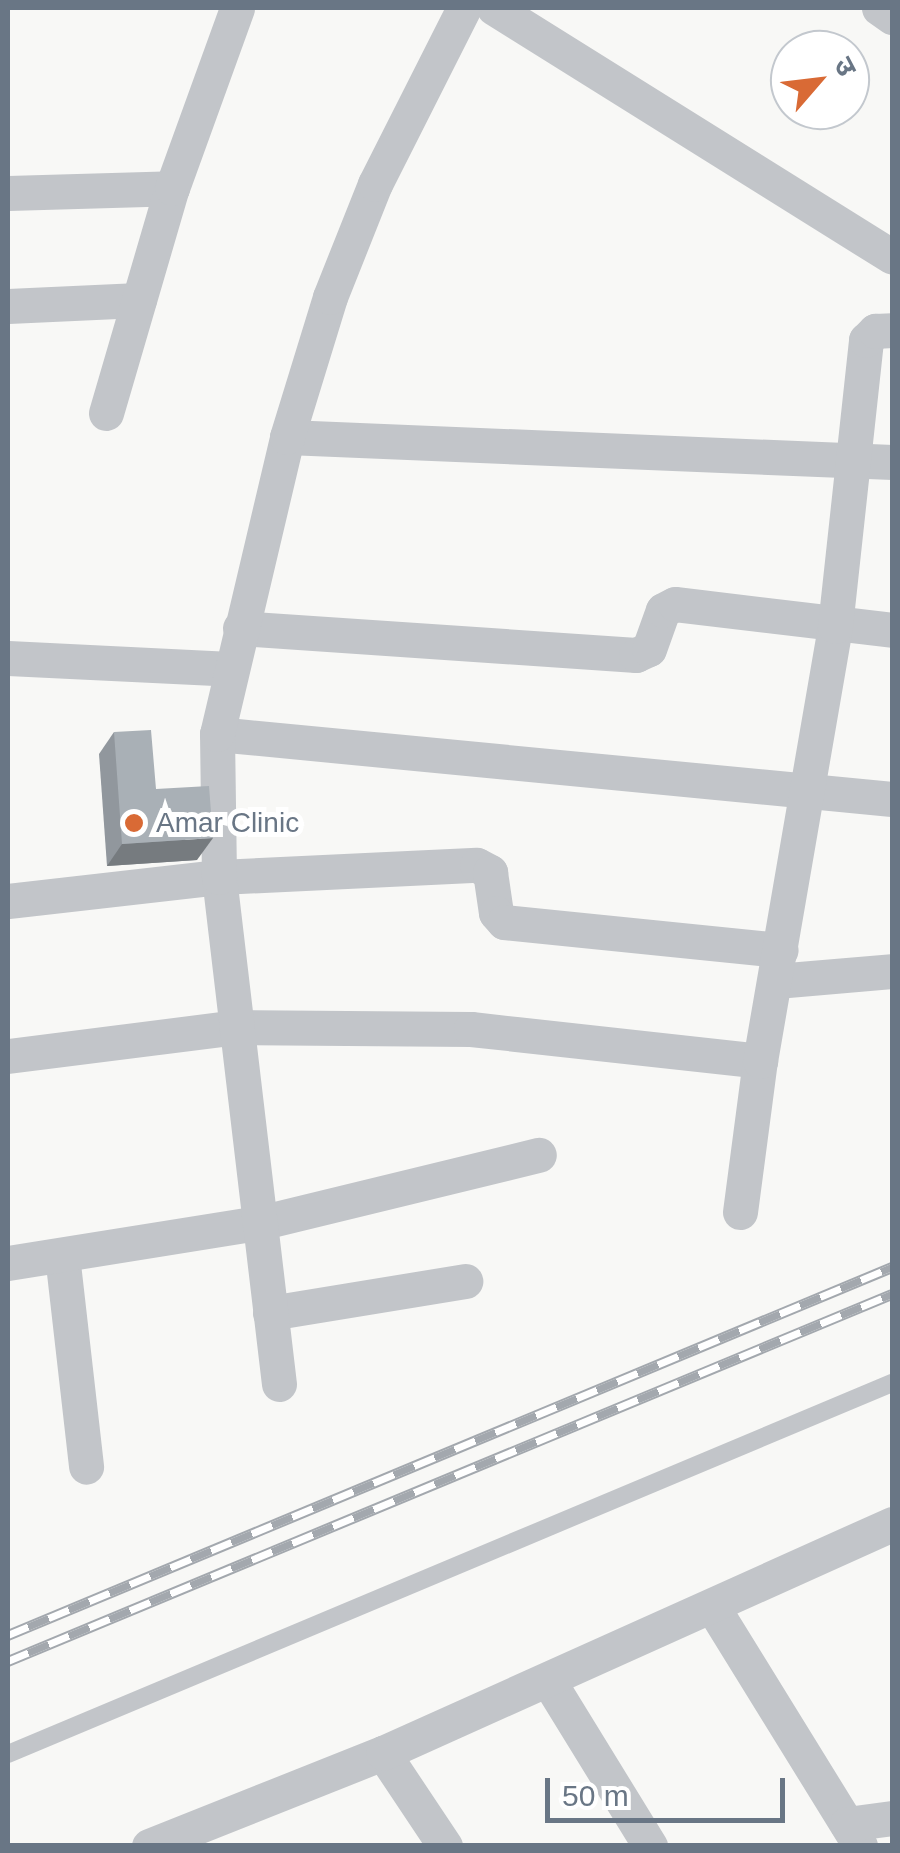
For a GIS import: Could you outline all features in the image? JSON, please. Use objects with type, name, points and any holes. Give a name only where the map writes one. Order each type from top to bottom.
[{"type":"street","points":[[106,413],[172,188],[237,8]]},
{"type":"street","points":[[279,1384],[219,877],[217,734],[287,437],[375,184],[464,8]]},
{"type":"street","points":[[494,8],[892,257]]},
{"type":"street","points":[[878,8],[892,17]]},
{"type":"street","points":[[8,193],[172,188]]},
{"type":"street","points":[[8,306],[139,300]]},
{"type":"street","points":[[740,1212],[760,1061],[834,626],[866,340],[875,331],[892,330]]},
{"type":"street","points":[[287,437],[892,462]]},
{"type":"street","points":[[240,628],[636,655],[650,650],[662,610],[675,604],[892,630]]},
{"type":"street","points":[[8,658],[231,669]]},
{"type":"street","points":[[217,734],[892,799]]},
{"type":"street","points":[[8,901],[219,877],[477,864],[490,872],[496,912],[504,922],[779,966],[892,972]]},
{"type":"street","points":[[8,1056],[236,1027],[470,1029],[760,1061]]},
{"type":"street","points":[[8,1263],[259,1224],[539,1155]]},
{"type":"street","points":[[62,1255],[86,1467]]},
{"type":"street","points":[[270,1313],[465,1281]]},
{"type":"street","points":[[149,1846],[384,1753],[892,1524]]},
{"type":"street","points":[[712,1606],[854,1835],[892,1818]]},
{"type":"street","points":[[548,1680],[650,1846]]},
{"type":"street","points":[[384,1753],[445,1846]]},
{"type":"lane","points":[[8,1754],[892,1383]]},
{"type":"building","points":[[151,730],[156,789],[209,786],[213,838],[122,844],[114,732]]},
{"type":"railway","points":[[8,1635],[892,1267]]},
{"type":"railway","points":[[8,1661],[892,1294]]},
{"type":"place","name":"Amar Clinic","points":[[134,823]]}]
